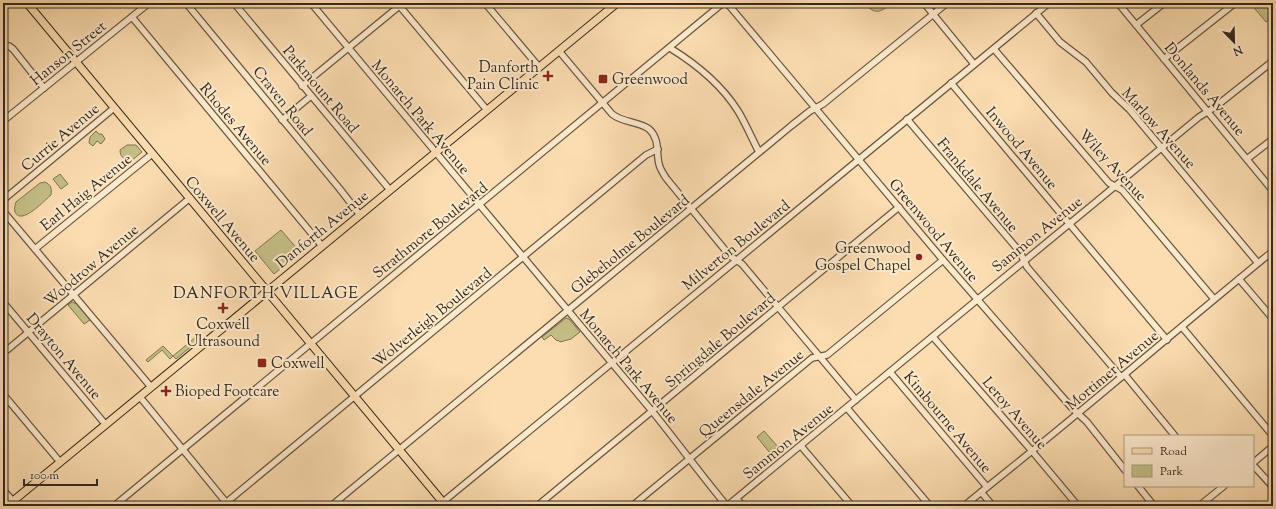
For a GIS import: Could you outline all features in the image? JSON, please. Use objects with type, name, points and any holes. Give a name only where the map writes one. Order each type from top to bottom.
[{"type":"main road","name":"Coxwell Avenue","points":[[27,3],[399,450],[442,505]]},
{"type":"main road","name":"Danforth Avenue","points":[[7,506],[617,3]]},
{"type":"street","name":"Hanson Street","points":[[3,122],[149,3]]},
{"type":"street","name":"Craven Road","points":[[186,3],[360,215]]},
{"type":"street","name":"Parkmount Road","points":[[234,3],[390,190]]},
{"type":"street","name":"Monarch Park Avenue","points":[[311,3],[652,411],[727,506]]},
{"type":"street","points":[[485,3],[539,67]]},
{"type":"street","name":"Strathmore Boulevard","points":[[114,506],[723,3]]},
{"type":"street","name":"Greenwood Avenue","points":[[727,3],[943,260],[1078,414],[1087,422],[1124,469]]},
{"type":"street","points":[[924,3],[974,64]]},
{"type":"street","name":"Glebeholme Boulevard","points":[[330,506],[692,209],[759,152],[815,108],[823,104],[946,3]]},
{"type":"street","name":"Milverton Boulevard","points":[[442,505],[611,363],[1049,3]]},
{"type":"street","name":"Donlands Avenue","points":[[1118,3],[1273,191]]},
{"type":"street","points":[[1136,25],[1164,3]]},
{"type":"street","points":[[1164,59],[1235,3]]},
{"type":"street","points":[[302,86],[400,4],[487,110]]},
{"type":"street","name":"Marlow Avenue","points":[[1036,13],[1060,42],[1086,62],[1112,93],[1129,109],[1258,263]]},
{"type":"street","name":"Rhodes Avenue","points":[[132,17],[322,246]]},
{"type":"street","points":[[3,47],[9,46],[13,49],[44,88]]},
{"type":"street","points":[[670,48],[688,59],[725,93],[738,112],[759,152]]},
{"type":"street","name":"Wiley Avenue","points":[[994,49],[1108,183],[1122,190],[1214,299]]},
{"type":"street","points":[[559,51],[616,117],[637,123],[648,129],[655,138],[661,171],[730,256],[742,264],[856,400]]},
{"type":"street","name":"Sammon Avenue","points":[[727,506],[1162,147],[1273,61]]},
{"type":"street","name":"Inwood Avenue","points":[[952,83],[1167,340]]},
{"type":"street","points":[[282,120],[311,96]]},
{"type":"street","name":"Currie Avenue","points":[[3,200],[114,108]]},
{"type":"street","name":"Frankdale Avenue","points":[[907,119],[1020,252],[1027,267],[1174,435]]},
{"type":"street","points":[[1247,159],[1273,139]]},
{"type":"street","name":"Wolverleigh Boulevard","points":[[226,505],[646,155],[658,149]]},
{"type":"street","name":"Earl Haig Avenue","points":[[36,249],[152,154]]},
{"type":"street","name":"Woodrow Avenue","points":[[7,350],[190,198]]},
{"type":"street","name":"Springdale Boulevard","points":[[537,506],[899,207]]},
{"type":"street","points":[[3,211],[151,387]]},
{"type":"street","name":"Mortimer Avenue","points":[[964,506],[1078,414],[1273,251]]},
{"type":"street","name":"Queensdale Avenue","points":[[632,506],[812,358],[827,355],[943,260]]},
{"type":"street","points":[[1239,279],[1273,319]]},
{"type":"street","name":"Drayton Avenue","points":[[3,302],[106,424]]},
{"type":"street","points":[[1182,327],[1273,436]]},
{"type":"street","name":"Leroy Avenue","points":[[933,337],[1032,450],[1078,506]]},
{"type":"street","name":"Kimbourne Avenue","points":[[890,372],[988,487]]},
{"type":"street","points":[[3,394],[60,462]]},
{"type":"street","points":[[140,397],[226,505]]},
{"type":"street","points":[[847,408],[930,506]]},
{"type":"street","points":[[801,446],[852,506]]},
{"type":"street","points":[[1254,463],[1273,446]]},
{"type":"street","points":[[1254,465],[1273,487]]},
{"type":"street","points":[[1139,487],[1154,506]]},
{"type":"street","points":[[1199,506],[1220,487]]},
{"type":"street","points":[[3,490],[13,501]]},
{"type":"street","name":"Kimbourne Avenue","points":[[981,492],[993,506]]},
{"type":"street","points":[[736,499],[743,506]]},
{"type":"green space","points":[[864,3],[892,3],[881,11],[875,11]]},
{"type":"green space","points":[[1250,3],[1273,3],[1273,17],[1266,22]]},
{"type":"green space","points":[[96,131],[99,134],[102,134],[105,139],[101,144],[97,141],[93,146],[89,143],[90,137]]},
{"type":"green space","points":[[127,145],[136,145],[142,152],[130,162],[123,158],[120,152],[120,150]]},
{"type":"green space","points":[[60,174],[68,184],[61,189],[53,179]]},
{"type":"green space","points":[[45,182],[51,187],[51,195],[33,211],[22,216],[18,215],[15,212],[16,202],[40,183]]},
{"type":"green space","points":[[281,230],[300,252],[274,274],[255,251]]},
{"type":"green space","points":[[72,302],[77,304],[90,320],[84,324],[68,305]]},
{"type":"green space","points":[[566,318],[569,319],[580,332],[571,339],[560,342],[551,335],[544,340],[542,337]]},
{"type":"green space","points":[[197,336],[200,339],[176,359],[173,356]]},
{"type":"green space","points":[[163,346],[173,356],[170,359],[162,350],[148,362],[146,360]]},
{"type":"green space","points":[[764,431],[778,447],[770,453],[757,437]]},
{"type":"place","name":"Danforth Pain Clinic","points":[[548,76]]},
{"type":"place","name":"Greenwood","points":[[603,79]]},
{"type":"place","name":"Greenwood Gospel Chapel","points":[[919,257]]},
{"type":"place","name":"Coxwell Ultrasound","points":[[223,308]]},
{"type":"place","name":"Coxwell","points":[[262,363]]},
{"type":"place","name":"Bioped Footcare","points":[[166,391]]},
{"type":"district","name":"DANFORTH VILLAGE","points":[[266,292]]}]
